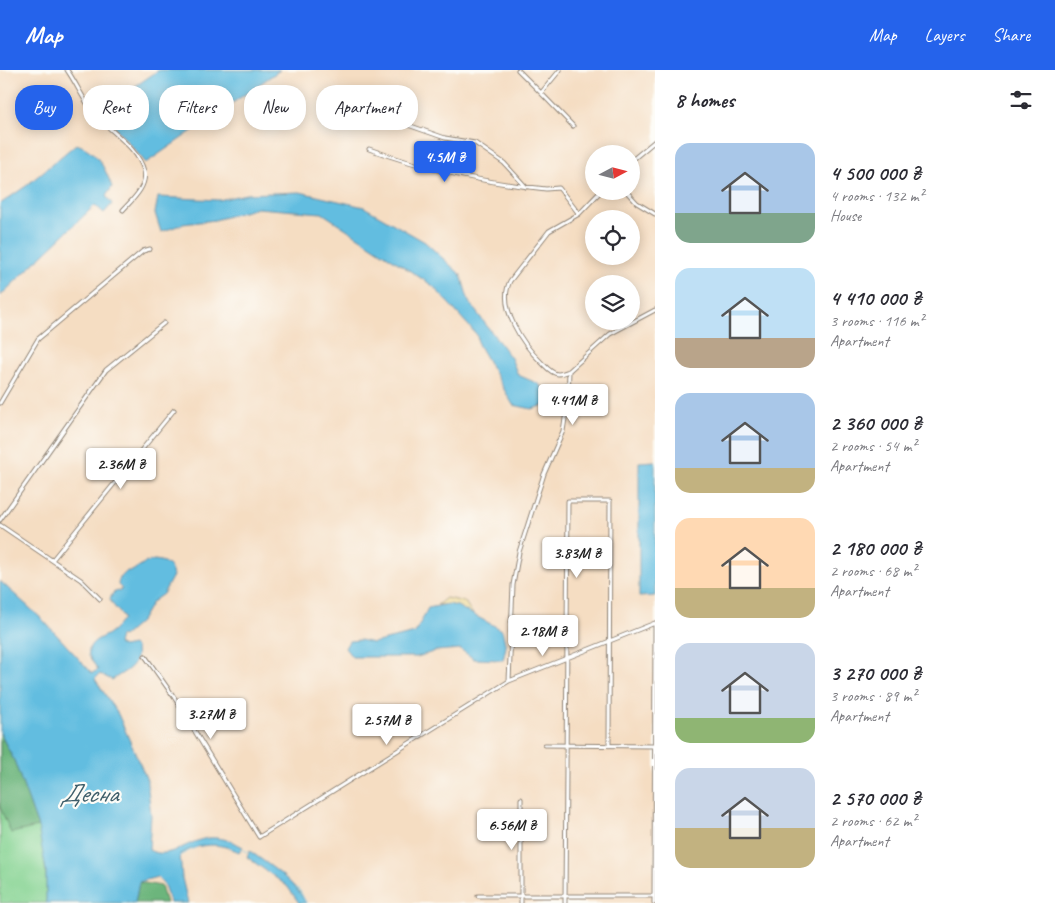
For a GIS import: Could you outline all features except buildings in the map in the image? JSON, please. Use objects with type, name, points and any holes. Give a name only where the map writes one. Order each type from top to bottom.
[{"type":"street","points":[[67,70],[94,113],[137,156],[144,171],[144,180],[140,191],[123,210]]},
{"type":"street","points":[[518,70],[573,126]]},
{"type":"street","points":[[541,93],[560,70]]},
{"type":"street","points":[[418,128],[446,138],[475,143],[504,163],[527,188]]},
{"type":"street","points":[[640,154],[655,141]]},
{"type":"street","points":[[369,150],[423,168],[469,179],[527,188],[559,188],[579,214]]},
{"type":"street","points":[[592,200],[579,214],[549,231],[506,289],[507,305],[524,344],[553,373],[558,374],[569,370],[610,334],[655,310]]},
{"type":"street","points":[[636,200],[655,214]]},
{"type":"street","points":[[0,403],[38,339],[143,251],[150,249]]},
{"type":"street","points":[[0,520],[106,370],[164,323]]},
{"type":"street","points":[[508,681],[511,600],[519,552],[544,474],[564,431],[569,370]]},
{"type":"street","points":[[53,559],[174,410]]},
{"type":"street","points":[[565,903],[568,501],[610,501],[609,746]]},
{"type":"street","points":[[0,525],[53,559],[81,580],[100,599]]},
{"type":"street","points":[[145,656],[174,697],[259,837],[508,681],[655,623],[654,903]]},
{"type":"street","points":[[545,745],[655,746]]},
{"type":"street","points":[[521,799],[521,903]]},
{"type":"street","points":[[478,896],[654,896]]},
{"type":"street","points":[[608,896],[608,903]]},
{"type":"green space","points":[[0,733],[19,773],[35,815],[44,859],[46,903],[0,903]]},
{"type":"green space","points":[[3,739],[14,760],[38,827],[11,833],[0,807],[0,742]]},
{"type":"green space","points":[[139,882],[161,886],[166,903],[135,903]]},
{"type":"sand","points":[[446,598],[465,602],[474,616],[456,607],[437,605]]},
{"type":"water","points":[[159,70],[280,70],[258,85],[244,85],[244,95],[234,102],[234,85],[159,85],[159,130],[194,130],[146,163],[117,130],[149,130],[149,85],[137,85]]},
{"type":"water","points":[[76,144],[95,155],[103,167],[112,187],[106,196],[112,204],[104,213],[95,205],[0,296],[0,204],[26,186]]},
{"type":"water","points":[[300,192],[364,207],[425,242],[461,275],[469,302],[511,358],[518,375],[539,384],[555,402],[532,409],[513,405],[478,344],[477,335],[433,286],[322,213],[257,208],[215,220],[183,224],[161,232],[155,213],[158,197],[219,200],[246,194]]},
{"type":"water","points":[[655,461],[655,596],[639,597],[639,462]]},
{"type":"water","name":"Десна","points":[[154,560],[167,564],[173,576],[163,594],[152,602],[141,621],[123,637],[120,636],[118,644],[123,647],[133,645],[136,648],[135,660],[127,670],[112,680],[100,674],[95,679],[118,714],[147,780],[151,815],[149,850],[156,853],[171,852],[209,838],[227,840],[243,847],[239,852],[217,845],[210,845],[188,850],[180,854],[182,878],[188,903],[170,903],[164,885],[157,877],[139,882],[135,903],[46,903],[46,870],[38,827],[14,760],[0,733],[0,581],[42,619],[92,673],[98,670],[89,656],[90,647],[94,642],[112,631],[123,619],[110,599],[113,593],[122,589],[118,585],[119,579],[127,571],[132,571],[144,563]]},
{"type":"water","points":[[448,604],[457,606],[502,630],[506,647],[503,660],[474,659],[460,649],[436,651],[417,657],[352,657],[345,648],[349,641],[360,640],[373,643],[415,633],[428,608]]},
{"type":"water","points":[[250,851],[289,881],[306,903],[299,903],[287,886],[247,857]]},
{"type":"waterway","points":[[179,856],[198,846]]},
{"type":"waterway","points":[[241,848],[250,854]]},
{"type":"waterway","points":[[296,888],[300,891],[306,903]]}]
